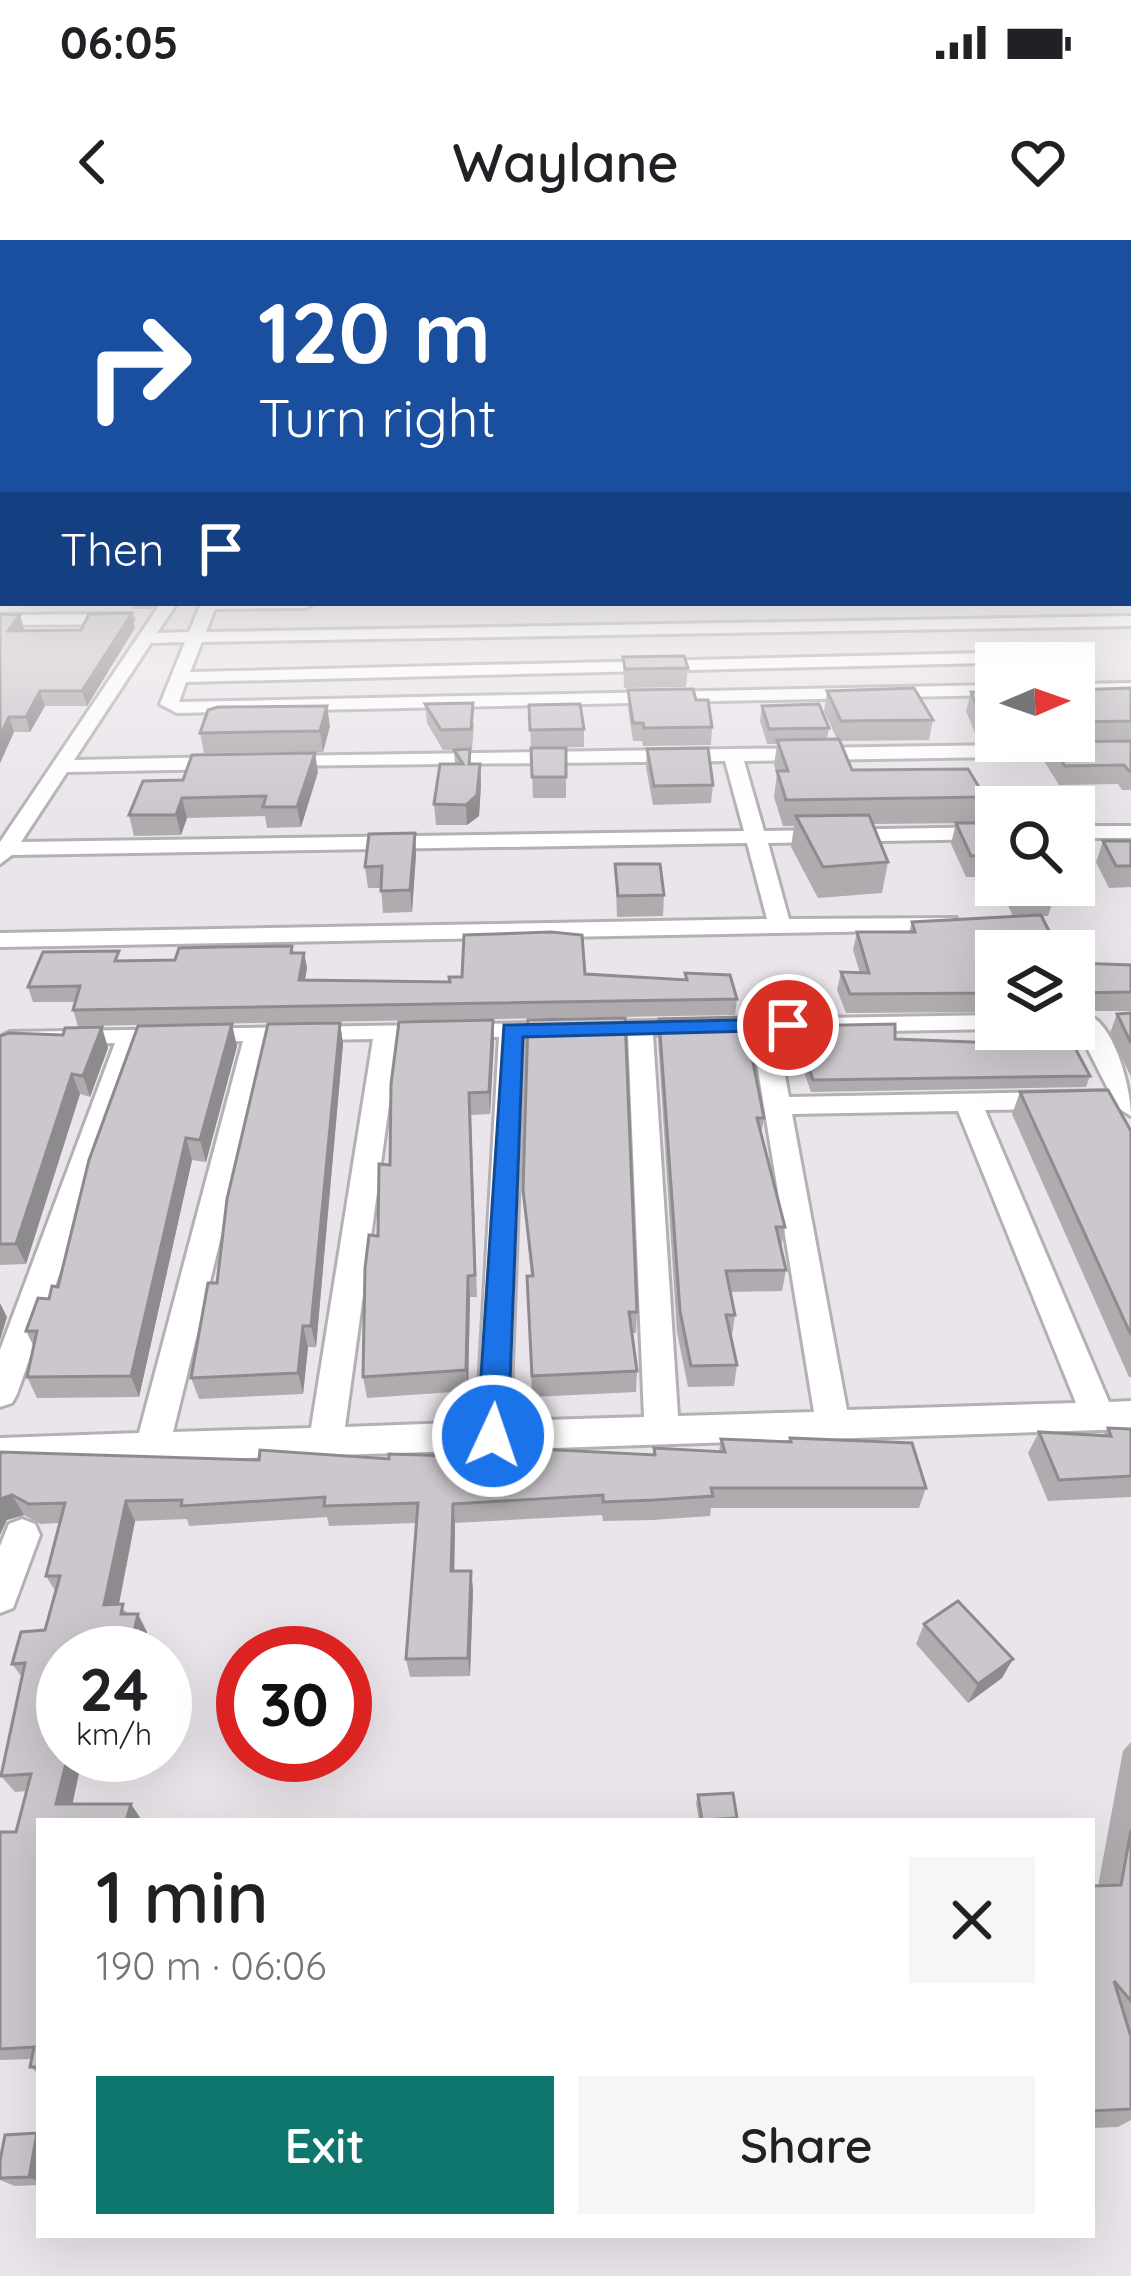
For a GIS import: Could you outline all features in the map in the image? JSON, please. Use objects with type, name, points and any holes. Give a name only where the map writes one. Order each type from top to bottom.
[{"type":"street","points":[[2,852],[156,624]]},
{"type":"street","points":[[201,624],[169,704],[188,711],[975,691]]},
{"type":"street","points":[[599,624],[586,668],[603,702]]},
{"type":"street","points":[[146,638],[900,624]]},
{"type":"street","points":[[180,677],[975,661]]},
{"type":"street","points":[[1095,688],[1131,688]]},
{"type":"street","points":[[63,766],[1131,749]]},
{"type":"street","points":[[734,755],[780,926]]},
{"type":"street","points":[[0,808],[34,808]]},
{"type":"street","points":[[1095,832],[1131,832]]},
{"type":"street","points":[[2,852],[975,833]]},
{"type":"street","points":[[0,940],[974,922]]},
{"type":"street","points":[[0,1048],[19,1037],[763,1026],[810,1012],[975,1021]]},
{"type":"street","points":[[763,1026],[832,1425]]},
{"type":"street","points":[[640,1027],[662,1431]]},
{"type":"street","points":[[493,1436],[512,1030]]},
{"type":"street","points":[[326,1442],[386,1033]]},
{"type":"street","points":[[779,1106],[1129,1103],[1095,1033]]},
{"type":"street","points":[[152,1447],[258,1034]]},
{"type":"street","points":[[0,1394],[131,1035]]},
{"type":"street","points":[[0,1452],[1114,1416],[968,1102]]},
{"type":"street","points":[[0,1596],[22,1535]]},
{"type":"building","points":[[0,624],[13,624],[8,631],[81,630],[84,624],[125,624],[82,691],[40,691],[26,717],[9,717],[0,736]]},
{"type":"building","points":[[684,656],[688,668],[625,669],[623,657]]},
{"type":"building","points":[[914,688],[933,720],[841,721],[827,691]]},
{"type":"building","points":[[1131,688],[1131,721],[1095,722],[1095,689]]},
{"type":"building","points":[[693,689],[696,700],[708,700],[712,727],[644,728],[643,723],[633,723],[628,690]]},
{"type":"building","points":[[473,703],[471,729],[441,730],[425,704]]},
{"type":"building","points":[[580,704],[584,729],[530,730],[529,705]]},
{"type":"building","points":[[819,704],[829,728],[769,729],[762,706]]},
{"type":"building","points":[[327,706],[320,731],[200,733],[208,710],[218,707]]},
{"type":"building","points":[[839,739],[852,770],[968,769],[978,786],[975,797],[786,800],[777,771],[788,771],[777,740]]},
{"type":"building","points":[[1095,741],[1131,741],[1131,771],[1124,765],[1065,766],[1062,762],[1095,762]]},
{"type":"building","points":[[531,748],[566,748],[566,777],[532,777]]},
{"type":"building","points":[[708,748],[713,785],[654,786],[647,749]]},
{"type":"building","points":[[470,749],[469,764],[480,764],[477,795],[466,805],[434,804],[440,764],[463,764],[454,750]]},
{"type":"building","points":[[315,753],[297,807],[263,807],[266,796],[182,798],[176,815],[129,815],[143,781],[183,780],[192,755]]},
{"type":"building","points":[[869,815],[888,862],[823,867],[796,816]]},
{"type":"building","points":[[956,823],[975,823],[975,856]]},
{"type":"building","points":[[415,833],[410,890],[381,891],[382,866],[365,867],[369,834]]},
{"type":"building","points":[[1103,841],[1131,841],[1131,866],[1116,866]]},
{"type":"building","points":[[615,864],[660,864],[664,895],[618,896]]},
{"type":"building","points":[[1041,915],[1048,930],[975,930],[975,993],[850,994],[841,972],[869,973],[857,932],[915,932],[912,922]]},
{"type":"building","points":[[464,935],[582,935],[585,974],[687,980],[685,973],[730,975],[737,999],[73,1010],[80,986],[28,987],[43,952],[119,951],[115,961],[175,960],[179,948],[292,946],[291,953],[304,953],[299,980],[450,982],[449,977],[462,977]]},
{"type":"building","points":[[1095,964],[1131,965],[1131,992],[1095,993]]},
{"type":"building","points":[[1131,1013],[1131,1043],[1117,1014]]},
{"type":"building","points":[[744,1017],[764,1118],[757,1118],[785,1227],[776,1227],[786,1270],[726,1271],[735,1315],[726,1315],[737,1365],[691,1366],[680,1311],[659,1019]]},
{"type":"building","points":[[625,1018],[637,1312],[629,1312],[637,1371],[532,1376],[527,1276],[533,1276],[523,1190],[528,1020]]},
{"type":"building","points":[[493,1020],[489,1092],[469,1093],[475,1275],[468,1276],[466,1370],[363,1377],[365,1268],[369,1235],[378,1236],[379,1164],[390,1165],[391,1084],[399,1022]]},
{"type":"building","points":[[340,1023],[311,1326],[303,1326],[298,1373],[191,1378],[208,1283],[217,1283],[227,1199],[268,1024]]},
{"type":"building","points":[[232,1024],[200,1140],[186,1138],[131,1376],[27,1377],[37,1331],[26,1331],[38,1298],[49,1299],[52,1286],[58,1287],[89,1160],[138,1026]]},
{"type":"building","points":[[895,1024],[895,1039],[975,1042],[975,1050],[1076,1050],[1090,1076],[813,1080],[794,1026]]},
{"type":"building","points":[[102,1027],[83,1076],[72,1074],[16,1244],[0,1244],[0,1036],[63,1035],[65,1028]]},
{"type":"building","points":[[1108,1090],[1131,1131],[1131,1335],[1020,1092]]},
{"type":"building","points":[[1108,1428],[1131,1429],[1131,1476],[1059,1480],[1039,1432],[1111,1436]]},
{"type":"building","points":[[721,1439],[912,1443],[926,1488],[711,1488],[713,1496],[654,1500],[603,1502],[603,1495],[453,1504],[451,1571],[471,1571],[468,1658],[406,1659],[418,1503],[324,1506],[325,1497],[181,1506],[182,1500],[126,1501],[104,1605],[123,1604],[121,1614],[138,1614],[135,1626],[46,1626],[60,1576],[46,1576],[65,1503],[29,1504],[12,1495],[0,1499],[0,1452],[259,1460],[260,1450],[389,1459],[389,1454],[519,1458],[518,1448],[655,1455],[654,1448],[725,1452]]},
{"type":"building","points":[[958,1601],[1013,1659],[978,1684],[924,1624]]},
{"type":"building","points":[[36,1631],[36,1782],[61,1782],[56,1804],[131,1804],[127,1818],[36,1818],[36,2067],[30,2067],[34,2047],[0,2049],[0,1832],[16,1832],[31,1774],[1,1776],[25,1663],[12,1664],[21,1632]]},
{"type":"building","points":[[733,1793],[737,1818],[702,1818],[698,1795]]},
{"type":"building","points":[[1131,1830],[1131,2001],[1114,1981],[1131,2037],[1131,2109],[1095,2111],[1095,1886],[1121,1885]]},
{"type":"building","points":[[36,2133],[29,2177],[0,2178],[5,2135]]},
{"type":"route","points":[[493,1436],[512,1030],[788,1025]]}]
